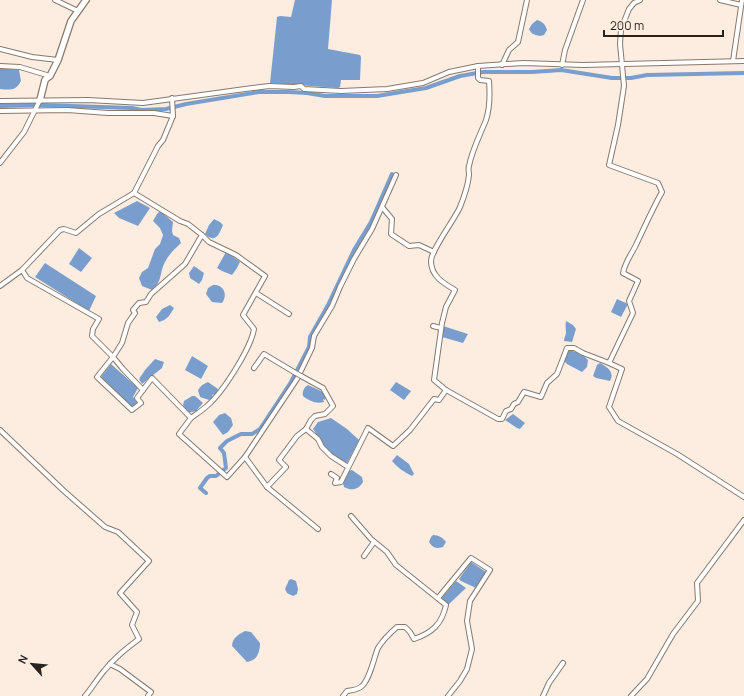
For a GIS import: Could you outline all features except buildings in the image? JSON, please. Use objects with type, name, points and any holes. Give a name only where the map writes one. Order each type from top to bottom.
[{"type":"street","points":[[54,0],[78,11]]},
{"type":"street","points":[[0,163],[24,132],[36,110],[45,80],[50,76],[58,60],[71,21],[86,0]]},
{"type":"street","points":[[502,65],[509,50],[518,42],[527,0]]},
{"type":"street","points":[[562,65],[565,50],[583,0]]},
{"type":"street","points":[[609,364],[633,313],[629,302],[638,281],[623,273],[625,265],[636,246],[645,224],[662,192],[658,183],[610,165],[618,125],[623,80],[620,44],[621,29],[629,9],[634,3],[640,0]]},
{"type":"street","points":[[720,0],[742,2],[733,61]]},
{"type":"street","points":[[0,49],[32,57],[58,60]]},
{"type":"street","points":[[0,101],[88,100],[143,103],[270,86],[301,86],[304,88],[341,91],[387,89],[423,83],[449,72],[478,67],[523,63],[562,65],[744,61]]},
{"type":"street","points":[[0,66],[20,67],[50,76]]},
{"type":"street","points":[[478,67],[478,78],[480,80],[489,81],[489,102],[486,119],[479,134],[469,166],[469,175],[460,208],[434,252],[431,260],[434,273],[443,283],[455,290],[446,307],[441,328],[434,380],[446,390],[498,419],[502,418],[506,410],[511,410],[524,392],[541,397],[547,383],[557,374],[567,348],[574,348],[622,369],[609,407],[618,421],[677,454],[744,498]]},
{"type":"street","points":[[0,286],[22,270],[60,230],[64,229],[76,233],[99,214],[134,193],[158,146],[163,140],[173,116],[172,100]]},
{"type":"street","points":[[0,111],[36,110],[154,113],[173,116]]},
{"type":"street","points":[[134,193],[180,221],[188,224],[209,242],[236,255],[265,276],[243,315],[254,328],[253,336],[243,356],[219,393],[209,404],[191,418],[179,434],[227,477],[245,457],[300,373],[312,348],[314,336],[332,306],[354,259],[372,229],[396,174]]},
{"type":"street","points":[[382,207],[392,219],[391,234],[409,246],[419,245],[434,252]]},
{"type":"street","points":[[191,418],[152,378],[137,398],[141,404],[132,410],[97,377],[122,343],[128,323],[135,313],[133,310],[139,303],[146,302],[151,294],[185,264],[202,236]]},
{"type":"street","points":[[22,270],[27,278],[99,319],[93,329],[92,336],[143,390]]},
{"type":"street","points":[[256,293],[289,314]]},
{"type":"street","points":[[433,326],[441,328]]},
{"type":"street","points":[[254,368],[264,354],[323,388],[333,406],[324,414],[315,416],[306,429],[297,436],[279,460],[286,466],[267,487]]},
{"type":"street","points":[[332,474],[337,478],[335,483],[341,482],[368,428],[393,446],[410,430],[434,399],[439,400],[446,390]]},
{"type":"street","points":[[306,429],[318,439],[322,447],[331,456],[348,467]]},
{"type":"street","points":[[0,430],[64,491],[105,527],[118,532],[149,561],[120,593],[136,612],[132,625],[139,638],[118,655],[104,671],[92,689],[84,696]]},
{"type":"street","points":[[245,457],[267,487],[318,529]]},
{"type":"street","points":[[343,696],[347,691],[355,690],[362,686],[373,665],[378,649],[391,632],[397,627],[405,627],[414,639],[425,635],[434,629],[441,620],[446,605],[396,565],[387,552],[374,542],[351,516]]},
{"type":"street","points":[[631,696],[638,691],[647,679],[673,634],[698,601],[697,583],[744,520]]},
{"type":"street","points":[[364,556],[374,542]]},
{"type":"street","points":[[438,598],[471,558],[490,570],[470,601],[467,621],[472,649],[467,669],[448,696]]},
{"type":"street","points":[[543,696],[549,683],[563,663]]},
{"type":"street","points":[[110,664],[151,692],[148,696]]},
{"type":"water","points":[[295,0],[332,0],[328,49],[360,55],[360,80],[341,80],[340,87],[338,88],[270,83],[277,17],[291,17]]},
{"type":"water","points":[[537,20],[542,22],[547,30],[544,35],[535,35],[529,29]]},
{"type":"water","points":[[0,68],[19,70],[21,81],[17,87],[10,90],[0,89]]},
{"type":"water","points":[[137,201],[150,208],[138,226],[119,218],[114,213]]},
{"type":"water","points":[[160,211],[173,222],[173,235],[179,238],[181,243],[167,259],[163,266],[158,283],[152,290],[142,286],[139,278],[142,272],[148,268],[155,249],[160,244],[163,235],[160,228],[153,221]]},
{"type":"water","points":[[214,219],[223,225],[217,237],[212,238],[205,234],[209,225]]},
{"type":"water","points":[[79,248],[92,258],[81,272],[69,264]]},
{"type":"water","points":[[226,252],[240,262],[232,275],[217,268]]},
{"type":"water","points":[[45,263],[96,296],[89,311],[35,277]]},
{"type":"water","points":[[194,266],[204,273],[199,284],[190,278],[189,273]]},
{"type":"water","points":[[213,285],[220,286],[224,291],[225,297],[222,303],[212,302],[206,294],[208,288]]},
{"type":"water","points":[[617,299],[628,304],[621,317],[611,312]]},
{"type":"water","points":[[170,305],[174,308],[171,313],[166,319],[159,322],[156,317],[162,309]]},
{"type":"water","points":[[566,321],[573,325],[576,329],[572,342],[564,341]]},
{"type":"water","points":[[443,326],[468,334],[463,343],[442,337]]},
{"type":"water","points":[[568,351],[579,353],[588,360],[587,367],[582,372],[564,361]]},
{"type":"water","points":[[192,356],[208,366],[201,379],[185,370]]},
{"type":"water","points":[[155,359],[164,362],[162,368],[142,384],[139,379]]},
{"type":"water","points":[[600,363],[611,372],[612,375],[610,381],[593,376],[597,365]]},
{"type":"water","points":[[111,364],[138,388],[133,397],[137,403],[132,407],[101,377]]},
{"type":"water","points":[[208,382],[218,389],[216,394],[212,395],[213,397],[209,400],[200,397],[198,390],[202,385]]},
{"type":"water","points":[[396,382],[411,391],[404,400],[390,390]]},
{"type":"water","points":[[308,385],[326,395],[325,400],[323,399],[324,402],[313,402],[303,396],[305,387]]},
{"type":"water","points":[[192,396],[195,396],[203,403],[196,411],[188,413],[183,405],[184,401]]},
{"type":"water","points":[[225,413],[231,418],[233,425],[228,432],[223,435],[213,422],[219,415]]},
{"type":"water","points":[[513,414],[525,423],[520,429],[505,420]]},
{"type":"water","points":[[331,418],[347,429],[359,440],[347,463],[338,459],[328,451],[313,429],[318,422]]},
{"type":"water","points":[[397,455],[409,464],[414,474],[412,476],[401,470],[392,461]]},
{"type":"water","points":[[352,470],[362,477],[363,482],[359,487],[350,489],[344,487],[343,483],[349,471]]},
{"type":"water","points":[[433,535],[439,536],[446,542],[443,547],[435,548],[430,544],[429,542]]},
{"type":"water","points":[[471,562],[486,572],[476,588],[459,579]]},
{"type":"water","points":[[291,579],[296,581],[298,589],[297,594],[293,596],[287,593],[285,589],[289,580]]},
{"type":"water","points":[[456,581],[466,588],[448,605],[441,599]]},
{"type":"water","points":[[245,631],[251,632],[260,643],[256,658],[247,662],[232,646],[232,643],[238,635]]},
{"type":"waterway","points":[[40,105],[132,108],[142,110],[166,109],[186,104],[259,92],[307,93],[325,96],[377,96],[426,88],[460,76],[483,72],[532,72],[561,70],[612,78],[631,78],[647,75],[744,73]]},
{"type":"waterway","points":[[0,106],[36,105]]},
{"type":"waterway","points":[[206,493],[200,488],[207,478],[210,476],[216,476],[226,468],[224,453],[220,448],[227,441],[241,434],[252,434],[260,429],[291,382],[309,347],[310,337],[328,305],[354,250],[371,222],[392,174]]}]
